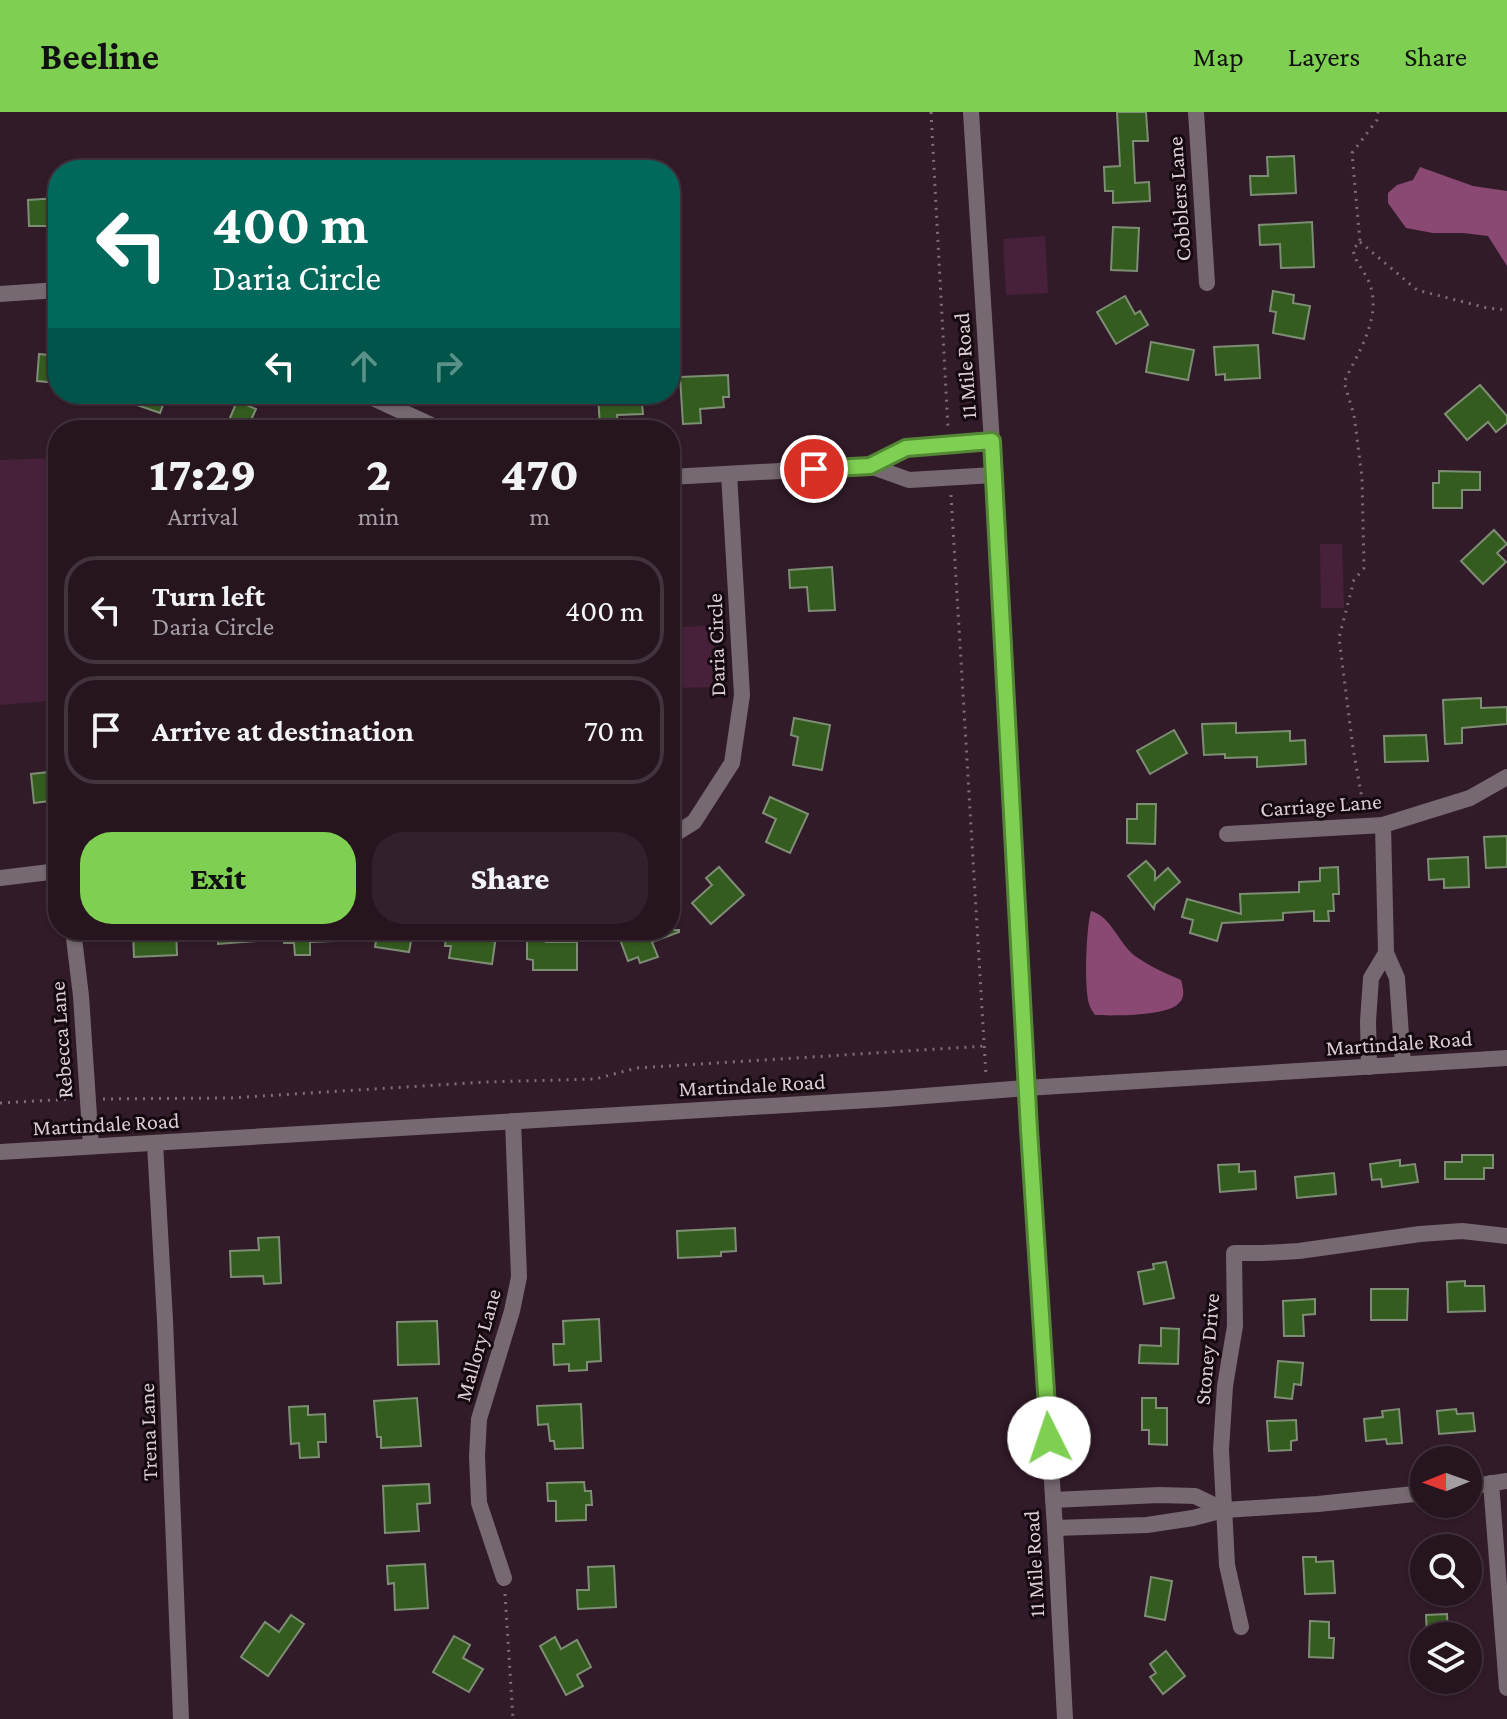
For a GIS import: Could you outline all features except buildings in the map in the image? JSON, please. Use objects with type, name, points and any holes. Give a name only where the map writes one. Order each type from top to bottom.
[{"type":"street","name":"11 Mile Road","points":[[971,112],[1065,1719]]},
{"type":"street","name":"Cobblers Lane","points":[[1196,112],[1207,283]]},
{"type":"street","points":[[0,294],[48,291]]},
{"type":"street","points":[[386,404],[420,420]]},
{"type":"street","points":[[870,466],[906,448],[992,441]]},
{"type":"street","points":[[680,476],[870,466],[909,480],[994,475]]},
{"type":"street","name":"Daria Circle","points":[[680,831],[694,822],[732,763],[742,695],[729,474]]},
{"type":"street","name":"Carriage Lane","points":[[1227,834],[1375,825],[1470,798],[1507,777]]},
{"type":"street","points":[[1375,825],[1386,953],[1397,978],[1403,1064]]},
{"type":"street","points":[[0,878],[48,872]]},
{"type":"street","name":"Rebecca Lane","points":[[74,940],[91,1146]]},
{"type":"street","points":[[1369,1067],[1371,978],[1386,953]]},
{"type":"street","name":"Martindale Road","points":[[0,1152],[1507,1058]]},
{"type":"street","name":"Mallory Lane","points":[[504,1578],[479,1503],[477,1456],[479,1419],[512,1311],[519,1277],[513,1121]]},
{"type":"street","name":"Trena Lane","points":[[155,1144],[181,1719]]},
{"type":"street","name":"Stoney Drive","points":[[1241,1627],[1227,1565],[1221,1450],[1225,1386],[1235,1326],[1234,1253],[1299,1251],[1462,1231],[1507,1236]]},
{"type":"street","points":[[1499,1482],[1507,1688]]},
{"type":"street","points":[[1055,1528],[1147,1525],[1224,1510],[1410,1494]]},
{"type":"street","points":[[1053,1500],[1195,1496],[1224,1510]]},
{"type":"path","points":[[931,112],[949,445]]},
{"type":"path","points":[[1378,112],[1377,120],[1352,153],[1360,242],[1417,290],[1507,310]]},
{"type":"path","points":[[1360,242],[1353,249],[1354,259],[1369,282],[1373,301],[1371,325],[1344,382],[1354,415],[1362,477],[1364,568],[1354,580],[1339,638],[1353,748],[1375,825]]},
{"type":"path","points":[[950,478],[987,1091]]},
{"type":"path","points":[[0,1103],[230,1098],[486,1082],[595,1079],[637,1068],[985,1046]]},
{"type":"path","points":[[504,1578],[513,1719]]},
{"type":"shaded area","points":[[1420,167],[1473,186],[1507,191],[1507,266],[1488,236],[1406,228],[1388,203],[1388,193],[1397,185],[1413,180]]},
{"type":"shaded area","points":[[1045,236],[1048,293],[1006,295],[1003,239]]},
{"type":"shaded area","points":[[48,458],[48,701],[0,705],[0,460]]},
{"type":"shaded area","points":[[1320,544],[1342,544],[1344,608],[1321,608]]},
{"type":"shaded area","points":[[713,626],[718,687],[680,688],[680,627]]},
{"type":"shaded area","points":[[1091,911],[1104,918],[1135,956],[1181,980],[1181,1002],[1172,1008],[1151,1013],[1095,1015],[1089,1004],[1086,984]]},
{"type":"route","points":[[814,469],[870,466],[906,448],[992,441],[1049,1438]]}]
